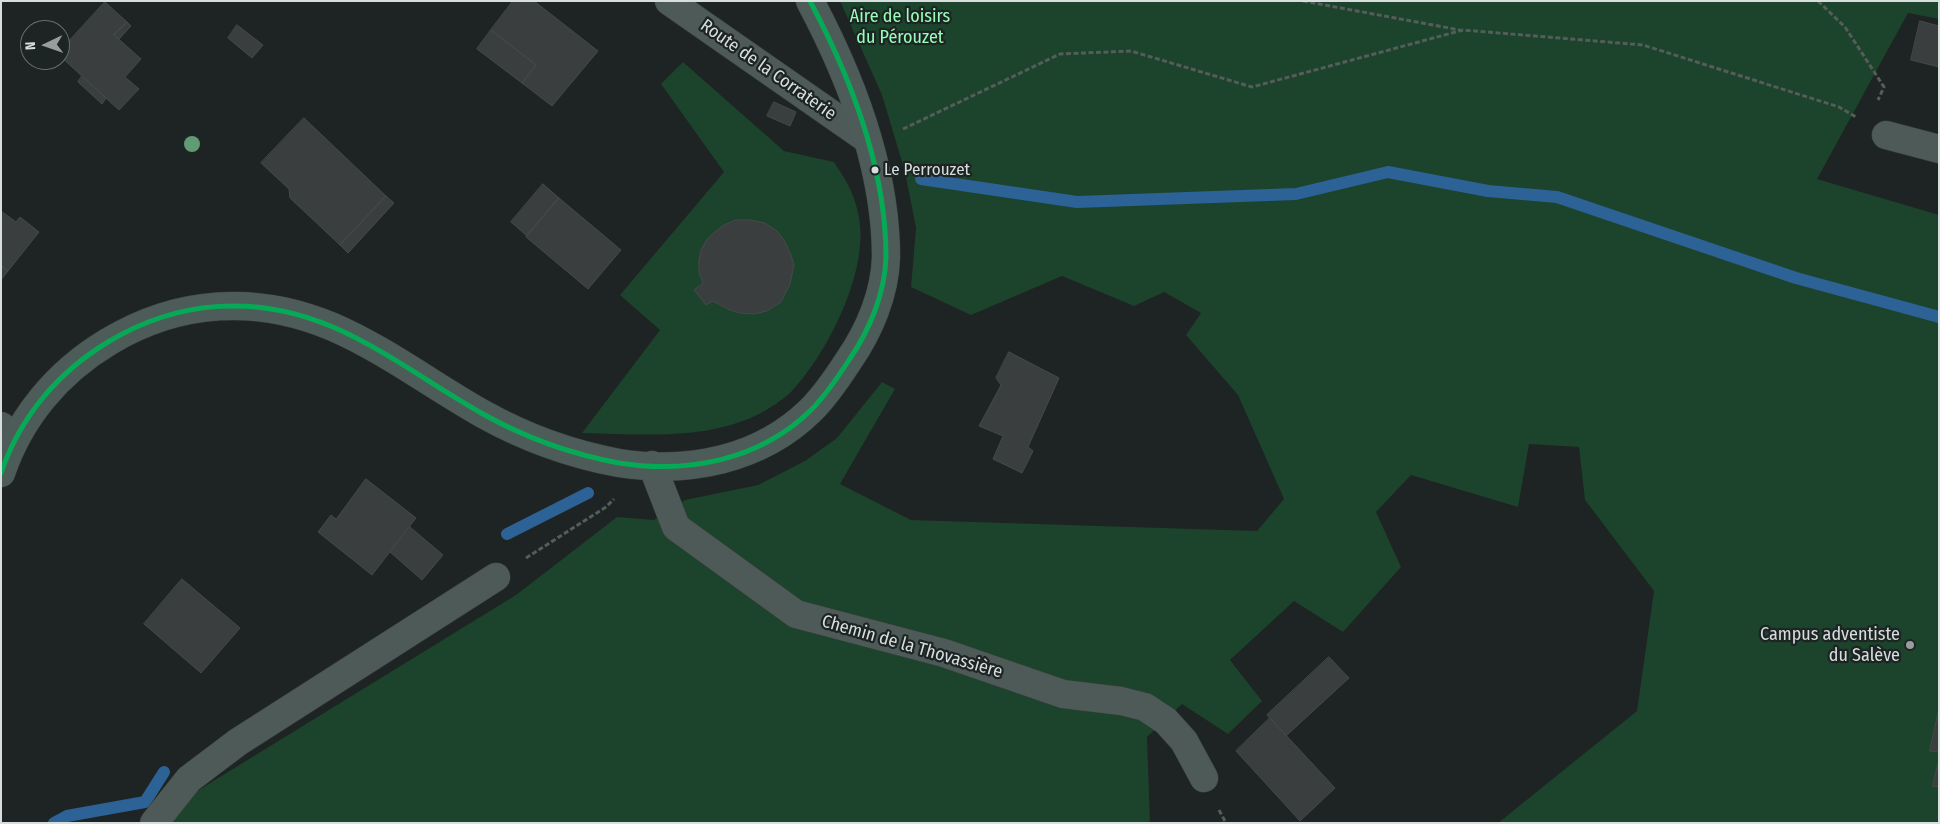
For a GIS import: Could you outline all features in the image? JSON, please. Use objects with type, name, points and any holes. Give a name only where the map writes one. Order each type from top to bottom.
[{"type":"street","name":"Route de la Corraterie","points":[[669,1],[868,142]]},
{"type":"street","points":[[1,473],[8,432],[30,414],[46,393],[92,351],[122,334],[157,319],[188,310],[216,306],[245,305],[270,308],[298,315],[333,327],[363,342],[480,412],[534,439],[562,450],[624,464],[652,466],[690,465],[746,453],[795,424],[813,408],[859,346],[884,283],[886,260],[880,183],[868,142],[830,39],[810,1]]},
{"type":"street","points":[[1877,130],[1939,149]]},
{"type":"street","name":"Chemin de la Thovassière","points":[[652,466],[676,527],[796,614],[944,653],[1063,694],[1145,706],[1166,721],[1184,741],[1204,778]]},
{"type":"street","points":[[154,823],[189,779],[238,742],[496,577]]},
{"type":"path","points":[[1302,1],[1463,30],[1643,44],[1839,107],[1877,130],[1884,87],[1845,27],[1818,1]]},
{"type":"path","points":[[868,142],[1060,54],[1131,51],[1252,87],[1463,30]]},
{"type":"path","points":[[496,577],[606,506],[652,466]]},
{"type":"green space","name":"Aire de loisirs du Pérouzet","points":[[840,1],[1939,1],[1939,19],[1908,13],[1817,179],[1939,215],[1939,823],[1498,823],[1637,711],[1654,591],[1585,500],[1579,447],[1529,444],[1518,507],[1411,475],[1376,512],[1401,567],[1343,632],[1294,601],[1230,660],[1262,701],[1228,734],[1182,704],[1147,737],[1150,823],[170,823],[184,799],[516,595],[617,517],[654,520],[685,500],[758,485],[805,461],[837,438],[882,382],[895,389],[840,484],[911,520],[1257,531],[1284,499],[1238,395],[1186,335],[1201,313],[1164,292],[1134,306],[1062,276],[971,315],[911,287],[916,228],[905,172],[882,95]]},
{"type":"green space","points":[[683,62],[784,151],[834,162],[850,188],[859,217],[858,262],[852,286],[843,310],[819,356],[788,395],[761,413],[715,429],[693,432],[648,435],[582,433],[660,330],[620,295],[724,172],[661,84]]},
{"type":"building","points":[[513,1],[534,1],[598,51],[552,106],[522,83],[536,65],[491,30]]},
{"type":"building","points":[[105,2],[127,22],[114,35],[141,59],[125,77],[139,89],[119,110],[70,65],[70,40]]},
{"type":"building","points":[[1920,21],[1939,26],[1939,67],[1911,60]]},
{"type":"building","points":[[127,22],[131,26],[119,39],[114,35]]},
{"type":"building","points":[[237,25],[263,45],[252,58],[228,38]]},
{"type":"building","points":[[491,30],[536,65],[522,83],[477,49]]},
{"type":"building","points":[[82,76],[106,98],[102,104],[78,82]]},
{"type":"building","points":[[774,102],[796,112],[790,126],[767,116]]},
{"type":"building","points":[[304,118],[386,196],[340,245],[290,198],[289,189],[261,163]]},
{"type":"building","points":[[543,184],[559,198],[527,236],[511,222]]},
{"type":"building","points":[[386,196],[394,203],[348,253],[340,245]]},
{"type":"building","points":[[559,198],[621,250],[588,289],[526,237]]},
{"type":"building","points":[[1,211],[16,222],[20,217],[39,232],[8,271],[1,266]]},
{"type":"building","points":[[736,220],[765,223],[777,231],[784,240],[791,255],[794,265],[790,284],[781,302],[767,311],[754,314],[740,313],[713,301],[706,305],[694,290],[703,283],[699,273],[699,260],[701,250],[707,239],[722,226]]},
{"type":"building","points":[[1,266],[8,271],[1,280]]},
{"type":"building","points":[[1009,352],[1059,378],[1028,447],[1033,451],[1022,473],[993,459],[1003,436],[979,426],[1001,385],[996,378]]},
{"type":"building","points":[[366,479],[416,518],[372,575],[318,532],[331,515],[336,519]]},
{"type":"building","points":[[410,527],[443,555],[422,580],[390,552]]},
{"type":"building","points":[[182,579],[240,628],[201,673],[144,624]]},
{"type":"building","points":[[1329,657],[1349,678],[1286,736],[1267,715]]},
{"type":"building","points":[[1939,709],[1939,752],[1930,751]]},
{"type":"building","points":[[1270,718],[1335,788],[1300,821],[1236,751]]},
{"type":"building","points":[[1939,759],[1939,787],[1933,786]]},
{"type":"waterway","points":[[921,179],[1077,202],[1296,194],[1388,172],[1488,191],[1557,197],[1796,278],[1939,317]]},
{"type":"waterway","points":[[507,534],[588,493]]},
{"type":"waterway","points":[[54,823],[67,816],[145,802],[164,772]]},
{"type":"transit line","points":[[1,473],[9,453],[30,415],[57,382],[73,367],[108,342],[135,328],[163,317],[219,306],[248,306],[276,310],[305,317],[333,327],[372,346],[499,423],[532,438],[583,455],[619,463],[671,466],[697,464],[722,459],[746,452],[769,441],[791,427],[811,410],[841,373],[863,337],[875,312],[885,271],[884,224],[873,158],[852,93],[825,30],[810,1]]},
{"type":"place","name":"Le Perrouzet","points":[[875,170]]},
{"type":"place","name":"Campus adventiste du Salève","points":[[1910,645]]}]
